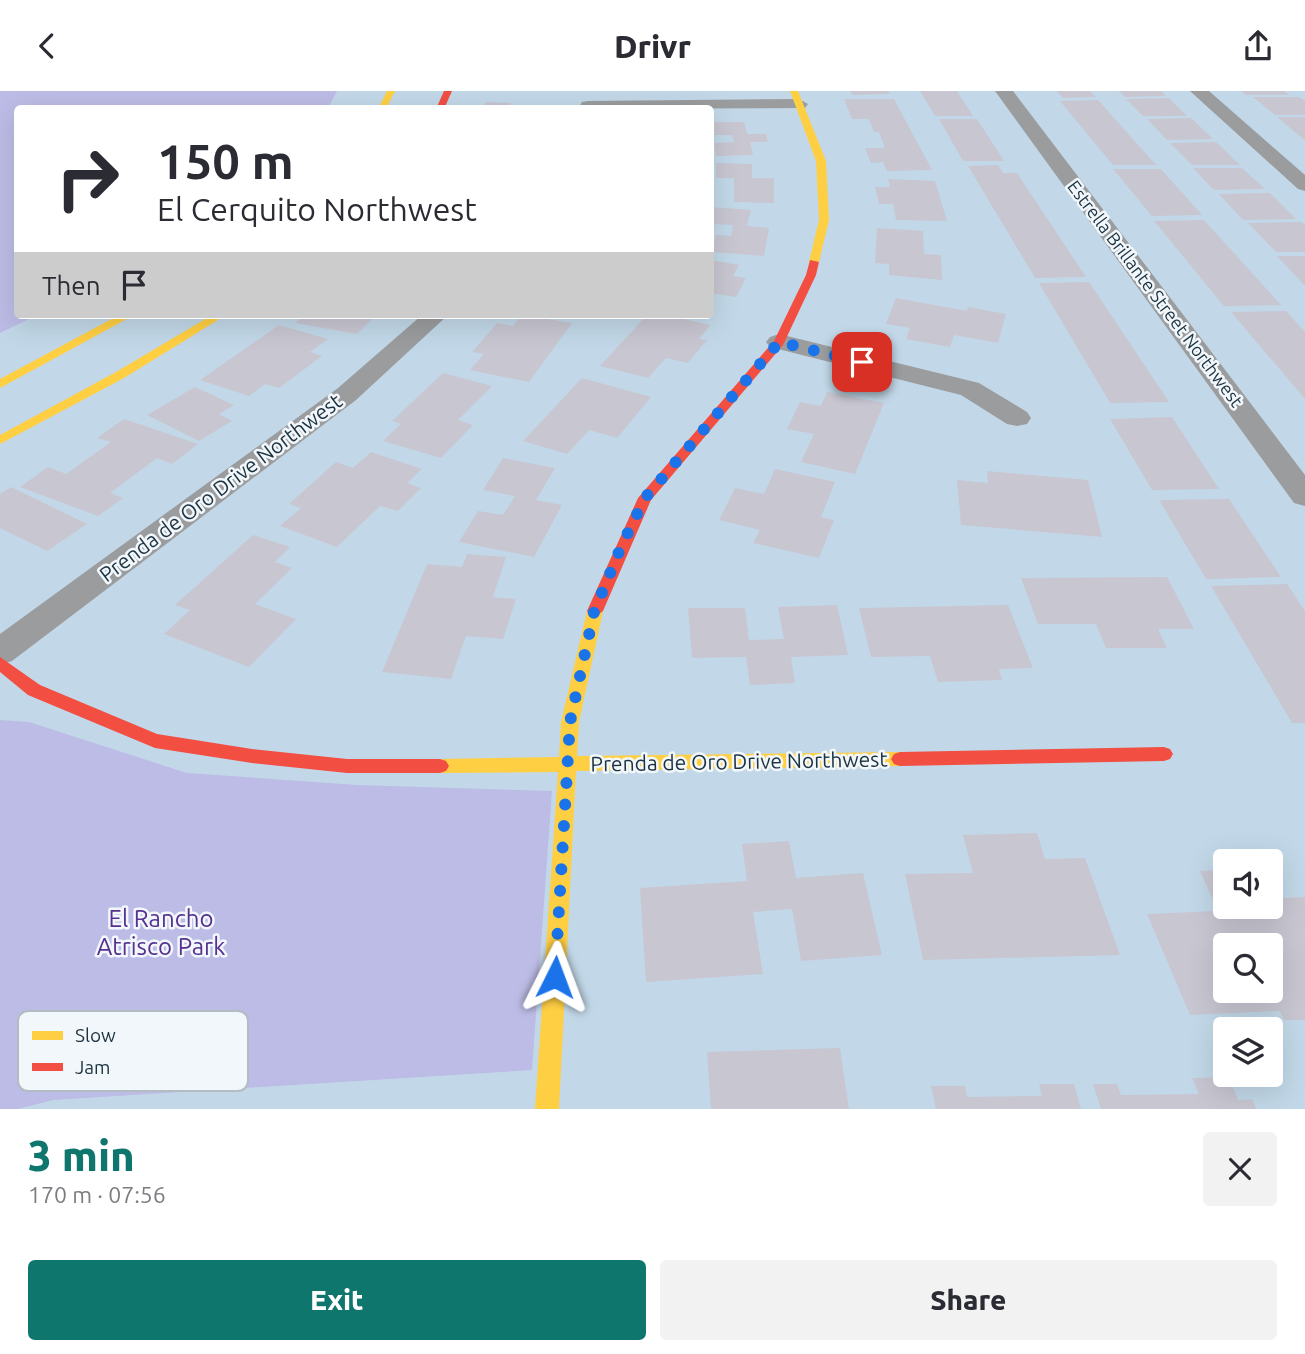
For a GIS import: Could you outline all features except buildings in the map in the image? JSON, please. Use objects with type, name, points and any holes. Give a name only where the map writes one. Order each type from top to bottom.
[{"type":"street","name":"Estrella Brillante Street Northwest","points":[[1004,91],[1305,496]]},
{"type":"street","points":[[1199,91],[1305,185]]},
{"type":"street","points":[[547,1109],[570,722],[594,612],[645,498],[779,342],[811,275],[824,220],[821,161],[797,97],[611,105]]},
{"type":"street","points":[[0,384],[121,319]]},
{"type":"street","points":[[0,440],[120,376],[213,319]]},
{"type":"street","name":"Prenda de Oro Drive Northwest","points":[[0,652],[347,394],[431,319]]},
{"type":"street","points":[[779,342],[970,389],[1017,418]]},
{"type":"street","name":"Prenda de Oro Drive Northwest","points":[[0,663],[34,690],[155,741],[253,756],[347,766],[568,766],[1164,754]]},
{"type":"green space","points":[[0,91],[337,91],[330,105],[14,105],[14,319],[29,319],[0,333]]},
{"type":"green space","name":"El Rancho Atrisco Park","points":[[0,720],[29,722],[187,773],[357,785],[552,791],[532,1070],[248,1088],[248,1011],[18,1011],[18,1091],[197,1091],[53,1100],[18,1109],[0,1109]]},
{"type":"traffic: slow","points":[[384,105],[391,91]]},
{"type":"traffic: slow","points":[[794,91],[821,161],[824,220],[814,262]]},
{"type":"traffic: slow","points":[[0,384],[121,319]]},
{"type":"traffic: slow","points":[[0,440],[120,375],[213,319]]},
{"type":"traffic: slow","points":[[547,1109],[570,722],[595,611]]},
{"type":"traffic: slow","points":[[440,766],[900,759]]},
{"type":"traffic: jam","points":[[442,105],[448,91]]},
{"type":"traffic: jam","points":[[595,611],[645,498],[779,342],[811,275],[814,262]]},
{"type":"traffic: jam","points":[[0,663],[34,690],[155,741],[252,756],[347,766],[440,766]]},
{"type":"traffic: jam","points":[[900,759],[1164,754]]},
{"type":"route","points":[[555,977],[570,722],[594,612],[645,498],[779,342],[862,362]]}]
